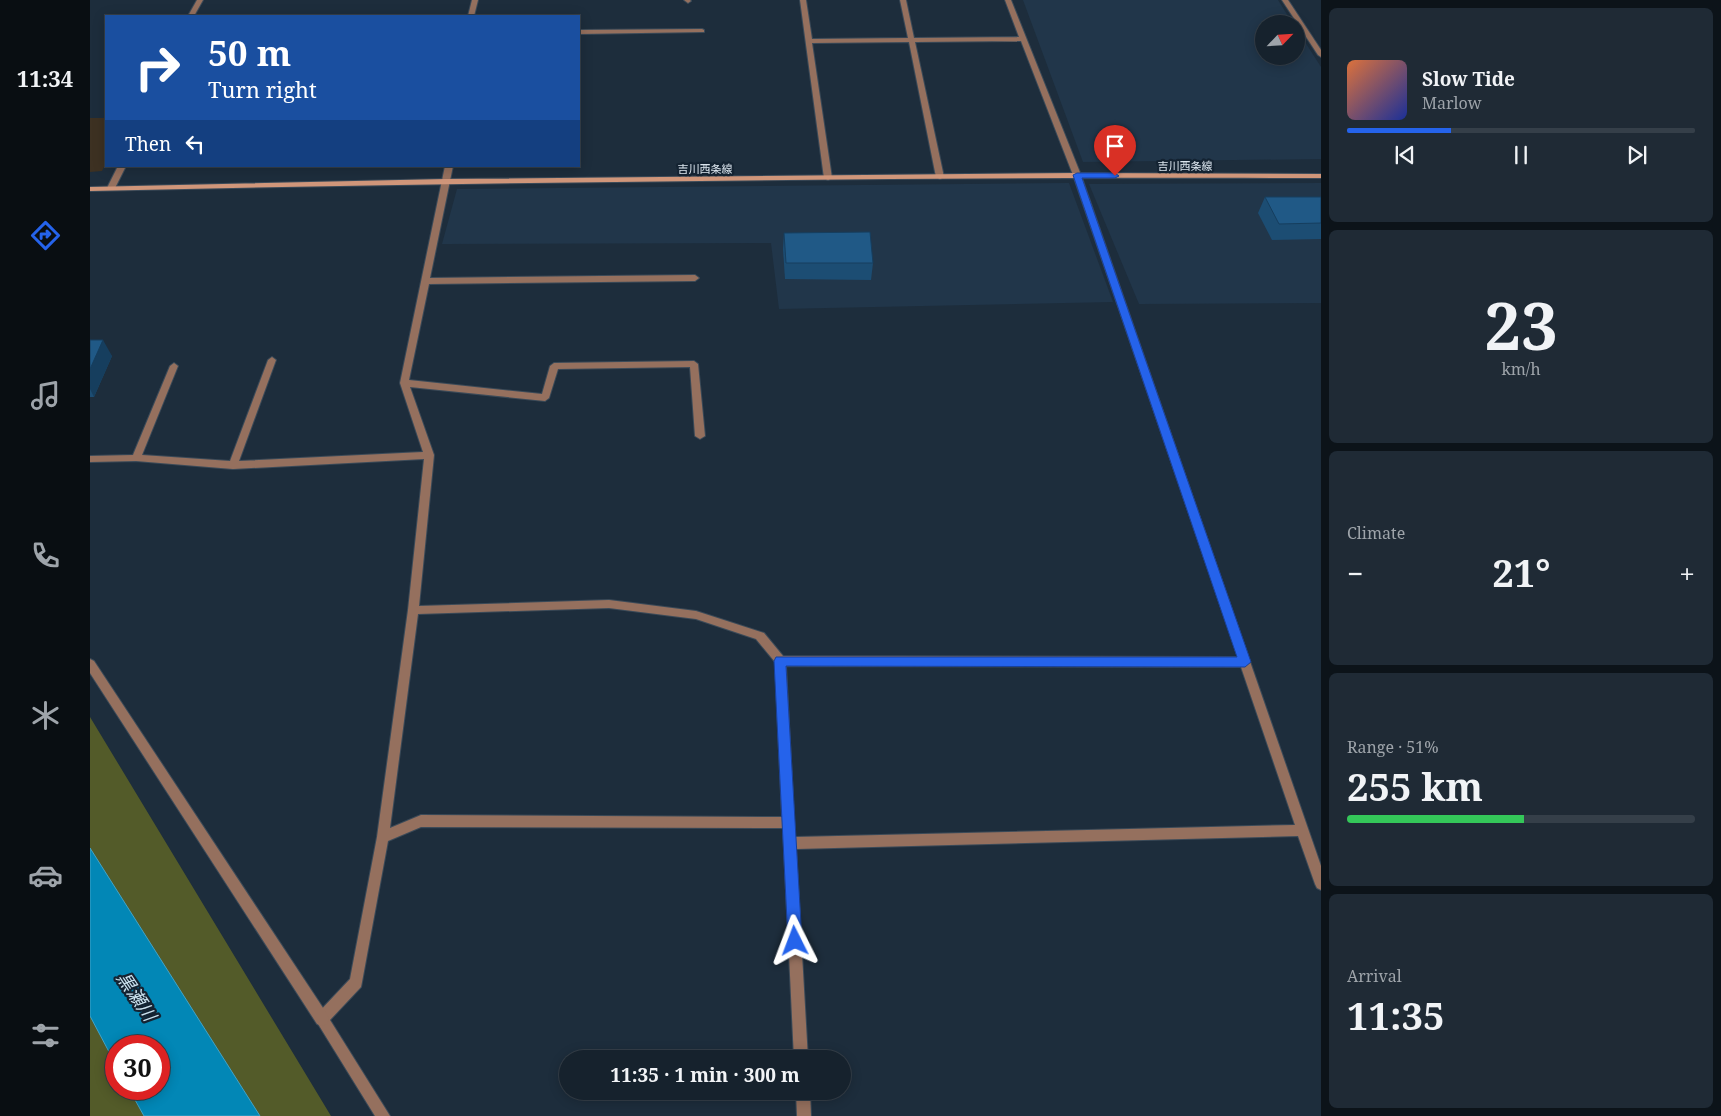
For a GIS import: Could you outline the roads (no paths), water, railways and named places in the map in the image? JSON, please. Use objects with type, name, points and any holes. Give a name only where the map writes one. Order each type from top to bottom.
[{"type":"main road","name":"吉川西条線","points":[[90,189],[445,181],[1077,175],[1321,176]]},
{"type":"street","points":[[192,15],[200,0]]},
{"type":"street","points":[[471,15],[475,0]]},
{"type":"street","points":[[803,0],[828,178]]},
{"type":"street","points":[[903,0],[913,40],[940,177]]},
{"type":"street","points":[[1008,0],[1021,39],[1077,175],[1321,884]]},
{"type":"street","points":[[1285,0],[1321,55]]},
{"type":"street","points":[[580,32],[702,31]]},
{"type":"street","points":[[808,41],[1021,39]]},
{"type":"street","points":[[111,188],[122,167]]},
{"type":"street","points":[[322,1019],[356,982],[384,837],[413,610],[429,454],[404,383],[449,167]]},
{"type":"street","points":[[426,281],[695,278]]},
{"type":"street","points":[[233,466],[272,360]]},
{"type":"street","points":[[404,383],[545,398],[554,366],[694,364],[700,436]]},
{"type":"street","points":[[136,458],[174,366]]},
{"type":"street","points":[[90,459],[136,458],[233,466],[429,454]]},
{"type":"street","points":[[413,610],[609,604],[696,615],[760,636],[780,661],[801,1050]]},
{"type":"street","points":[[780,661],[1245,662]]},
{"type":"street","points":[[90,664],[322,1019],[383,1116]]},
{"type":"street","points":[[384,837],[421,821],[789,823]]},
{"type":"street","points":[[790,843],[1302,830]]},
{"type":"street","points":[[803,1100],[804,1116]]},
{"type":"water","name":"黒瀬川","points":[[90,848],[260,1116],[144,1116],[135,1100],[170,1100],[170,1035],[105,1035],[105,1044],[90,1016]]}]
